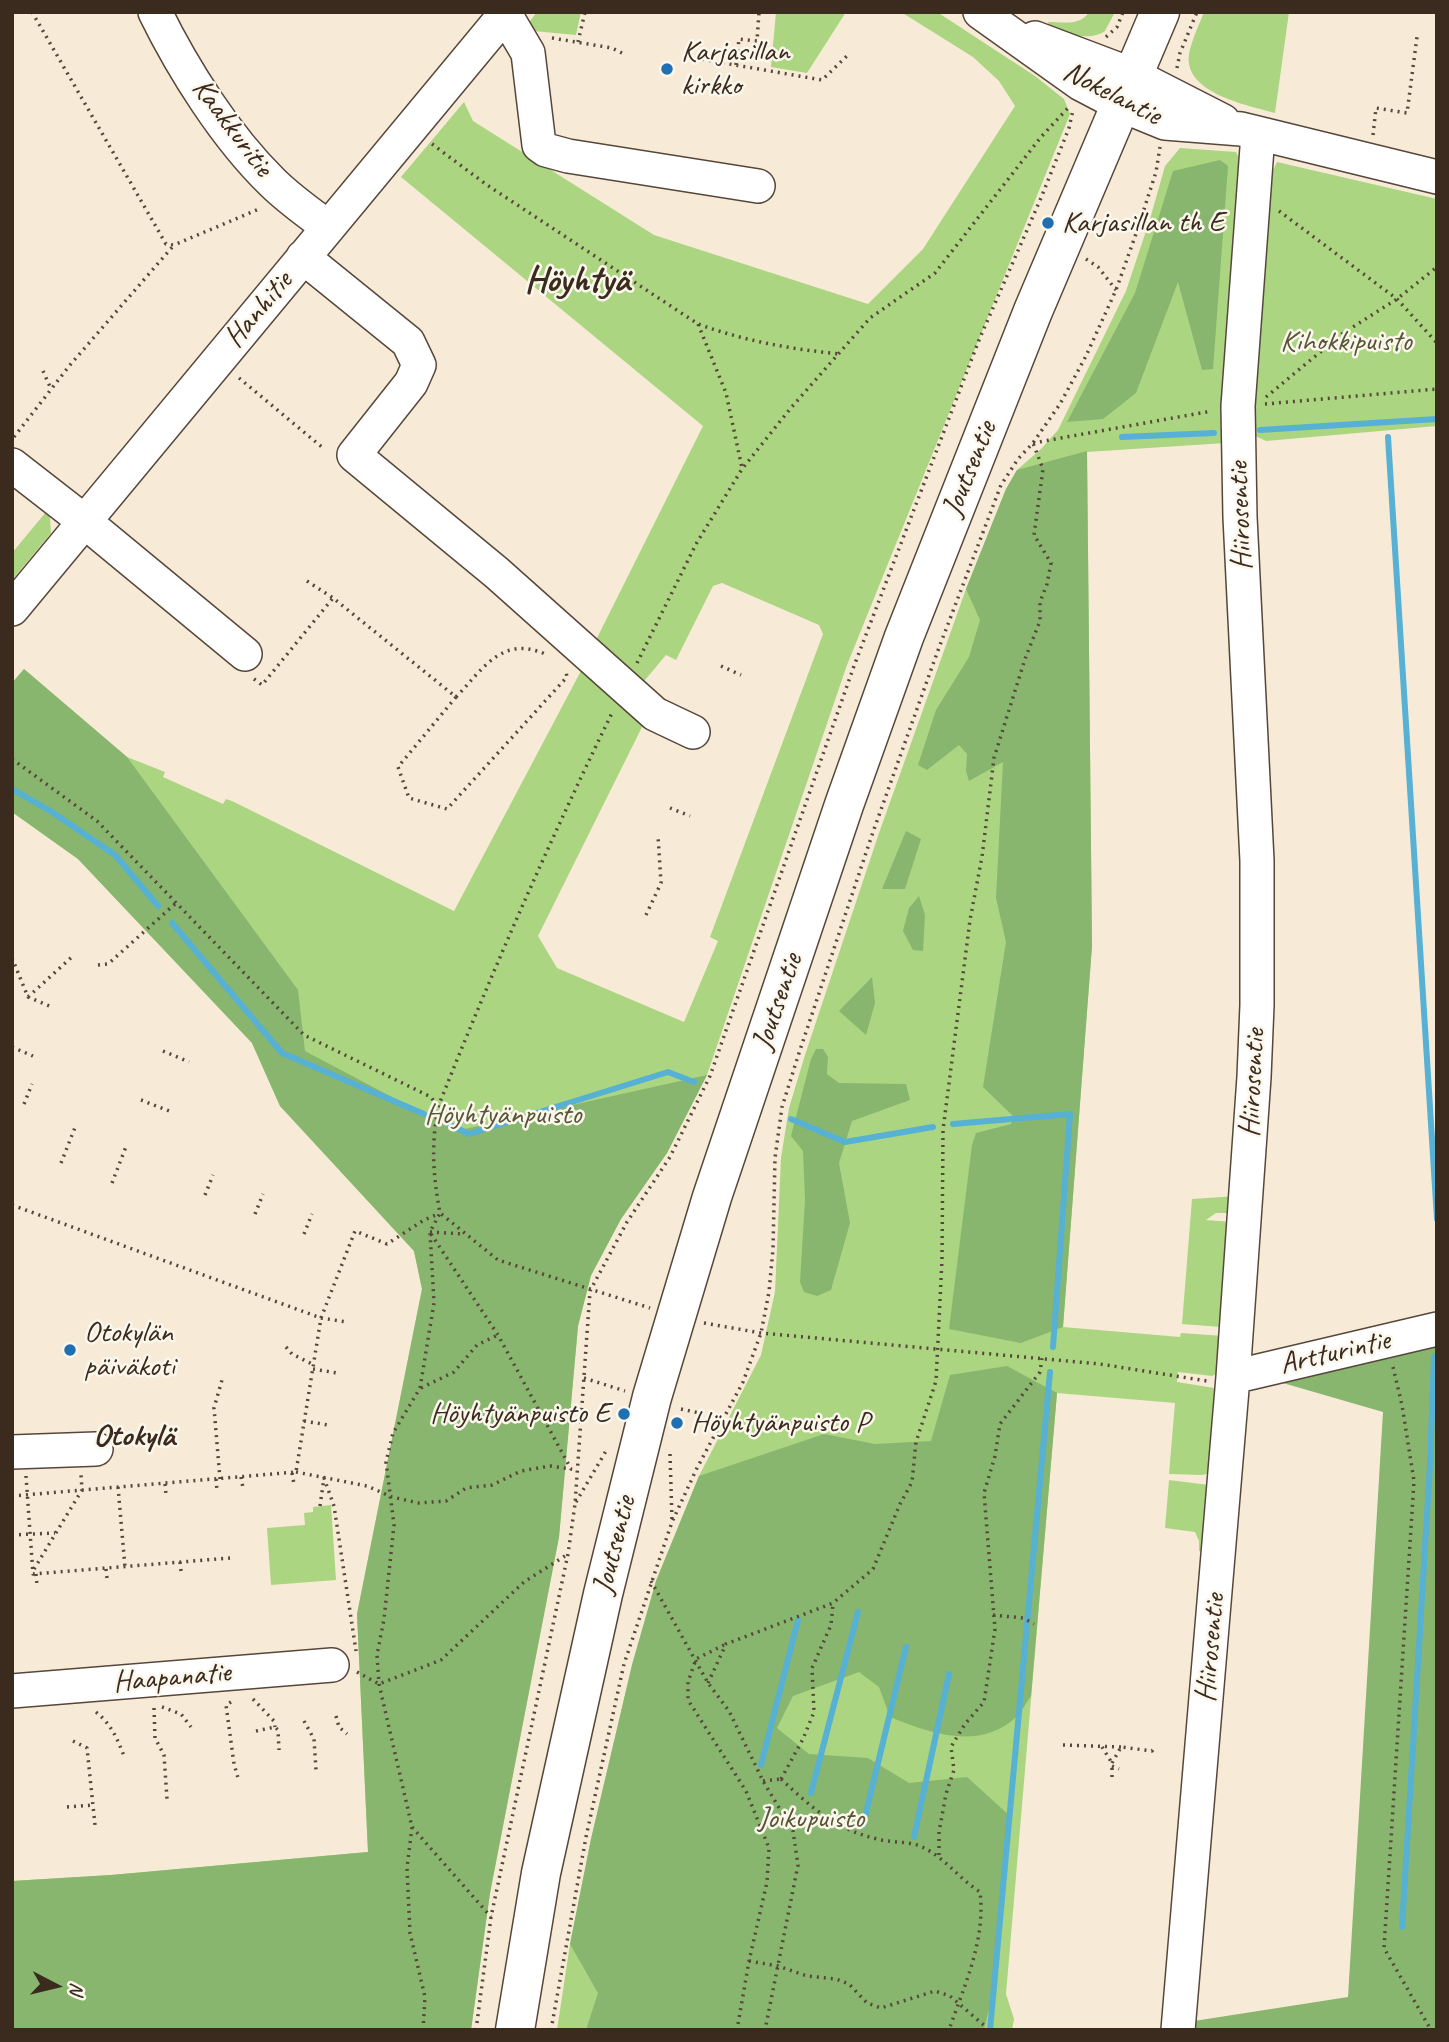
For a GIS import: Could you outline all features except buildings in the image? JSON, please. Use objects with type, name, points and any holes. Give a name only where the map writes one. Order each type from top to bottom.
[{"type":"main road","name":"Joutsentie","points":[[515,2030],[541,1873],[603,1594],[652,1397],[712,1197],[844,804],[904,637],[1033,311],[1160,12]]},
{"type":"street","name":"Kaakkuritie","points":[[155,12],[168,38],[225,127],[272,182],[328,227]]},
{"type":"street","name":"Nokelantie","points":[[989,18],[1092,59],[1127,90]]},
{"type":"street","name":"Nokelantie","points":[[989,18],[1081,85],[1127,90],[1249,132],[1437,177]]},
{"type":"street","name":"Hanhitie","points":[[12,609],[328,227],[509,19]]},
{"type":"street","points":[[509,19],[528,54],[539,145],[546,150],[568,156],[758,186]]},
{"type":"street","name":"Hiirosentie","points":[[1178,2030],[1234,1377],[1257,1005],[1256,850],[1240,517],[1247,406],[1252,191],[1249,132]]},
{"type":"street","points":[[303,257],[408,342],[419,365],[411,383],[354,455],[497,573],[624,689],[655,714],[693,732]]},
{"type":"street","points":[[12,466],[84,521],[245,654]]},
{"type":"street","name":"Artturintie","points":[[1234,1377],[1437,1329]]},
{"type":"street","points":[[18,1452],[85,1458]]},
{"type":"street","name":"Haapanatie","points":[[12,1691],[347,1669]]},
{"type":"path","points":[[32,12],[166,244],[174,246]]},
{"type":"path","points":[[578,42],[585,12]]},
{"type":"path","points":[[736,65],[739,39],[757,41],[759,12]]},
{"type":"path","points":[[1092,59],[1100,42],[1116,27],[1122,12]]},
{"type":"path","points":[[1176,76],[1180,53],[1197,12]]},
{"type":"path","points":[[509,19],[578,42],[612,48],[626,55]]},
{"type":"path","points":[[1371,143],[1376,108],[1407,113],[1417,37]]},
{"type":"path","points":[[695,58],[822,80],[849,54]]},
{"type":"path","points":[[423,2030],[425,1997],[411,1933],[407,1881],[412,1827],[379,1684],[377,1655],[384,1619],[392,1539],[392,1497],[386,1462],[393,1433],[420,1388],[434,1303],[430,1232],[440,1213],[433,1176],[432,1139],[438,1107],[489,982],[570,798],[696,544],[742,469],[790,409],[870,318],[935,273],[1041,137],[1074,101],[1069,128],[979,340],[854,666],[710,1076],[670,1157],[627,1222],[590,1291],[575,1504],[568,1555],[491,1917],[476,2030]]},
{"type":"path","points":[[426,139],[487,185],[698,324],[770,345],[840,354]]},
{"type":"path","points":[[551,2030],[570,1916],[624,1664],[650,1581],[673,1522],[697,1468],[743,1382],[761,1333],[769,1292],[775,1158],[782,1107],[873,832],[970,564],[1001,485],[1018,459],[1033,443],[1066,392],[1116,289],[1156,172],[1161,141]]},
{"type":"path","points":[[1252,191],[1397,299],[1437,342]]},
{"type":"path","points":[[12,439],[51,388],[174,246],[269,205]]},
{"type":"path","points":[[1083,257],[1098,267],[1116,289]]},
{"type":"path","points":[[1247,406],[1342,334],[1397,299],[1437,267]]},
{"type":"path","points":[[698,324],[726,393],[742,469]]},
{"type":"path","points":[[43,371],[51,388]]},
{"type":"path","points":[[232,373],[323,448]]},
{"type":"path","points":[[1033,443],[1247,406],[1437,389]]},
{"type":"path","points":[[737,2030],[748,1962],[767,1882],[769,1848],[746,1790],[688,1700],[688,1682],[696,1659],[726,1644],[833,1604],[873,1569],[912,1482],[916,1442],[936,1381],[939,1350],[943,1129],[994,758],[1025,659],[1040,621],[1040,602],[1051,563],[1034,536],[1043,469],[1033,443]]},
{"type":"path","points":[[307,581],[330,595],[456,697]]},
{"type":"path","points":[[553,659],[531,649],[509,649],[496,656],[456,697],[398,767],[410,798],[447,809],[567,677],[562,664]]},
{"type":"path","points":[[720,666],[741,674]]},
{"type":"path","points":[[12,759],[97,821],[304,1035],[431,1097],[438,1107]]},
{"type":"path","points":[[670,808],[690,816]]},
{"type":"path","points":[[646,915],[661,883],[658,836]]},
{"type":"path","points":[[98,965],[108,964],[176,904]]},
{"type":"path","points":[[28,997],[74,955]]},
{"type":"path","points":[[12,958],[28,997],[52,1007]]},
{"type":"path","points":[[12,1047],[33,1056]]},
{"type":"path","points":[[163,1051],[189,1062]]},
{"type":"path","points":[[24,1104],[32,1084]]},
{"type":"path","points":[[141,1100],[169,1111]]},
{"type":"path","points":[[61,1163],[76,1125]]},
{"type":"path","points":[[112,1183],[127,1144]]},
{"type":"path","points":[[205,1195],[214,1175]]},
{"type":"path","points":[[255,1214],[262,1194]]},
{"type":"path","points":[[12,1205],[321,1318],[347,1322]]},
{"type":"path","points":[[440,1213],[498,1260],[659,1311]]},
{"type":"path","points":[[293,1484],[321,1318],[355,1231],[387,1244],[440,1213]]},
{"type":"path","points":[[304,1234],[312,1214]]},
{"type":"path","points":[[430,1232],[466,1234]]},
{"type":"path","points":[[430,1232],[498,1335],[571,1469]]},
{"type":"path","points":[[697,1322],[761,1333],[1100,1364],[1212,1382],[1234,1377]]},
{"type":"path","points":[[420,1388],[454,1372],[477,1345],[498,1335]]},
{"type":"path","points":[[1386,1341],[1402,1405],[1414,1481],[1384,1948],[1431,2030]]},
{"type":"path","points":[[286,1347],[313,1367],[337,1373]]},
{"type":"path","points":[[939,1856],[939,1832],[946,1794],[954,1770],[951,1747],[965,1724],[984,1702],[995,1629],[984,1493],[995,1456],[1000,1424],[1040,1372],[1042,1358]]},
{"type":"path","points":[[584,1378],[629,1392]]},
{"type":"path","points":[[217,1491],[214,1408],[222,1380]]},
{"type":"path","points":[[679,1415],[682,1408],[724,1419]]},
{"type":"path","points":[[304,1421],[328,1425]]},
{"type":"path","points":[[575,1504],[611,1442]]},
{"type":"path","points":[[670,1447],[673,1522]]},
{"type":"path","points":[[18,1452],[27,1495],[37,1585]]},
{"type":"path","points":[[34,1573],[82,1490],[81,1474],[85,1458]]},
{"type":"path","points":[[12,1496],[294,1472],[367,1486],[392,1497],[419,1503],[446,1501],[467,1488],[492,1485],[521,1471],[550,1466],[577,1470]]},
{"type":"path","points":[[241,1477],[243,1488]]},
{"type":"path","points":[[320,1506],[324,1478]]},
{"type":"path","points":[[324,1478],[334,1506],[352,1634],[347,1669],[379,1684],[441,1660],[524,1582],[568,1555]]},
{"type":"path","points":[[165,1483],[166,1495]]},
{"type":"path","points":[[118,1487],[125,1567]]},
{"type":"path","points":[[12,1535],[56,1533]]},
{"type":"path","points":[[34,1573],[230,1558]]},
{"type":"path","points":[[180,1562],[181,1572]]},
{"type":"path","points":[[106,1569],[107,1578]]},
{"type":"path","points":[[650,1581],[708,1683],[729,1710],[763,1782],[793,1830],[798,1865],[765,2030]]},
{"type":"path","points":[[782,1779],[814,1712],[812,1668],[831,1625],[833,1604]]},
{"type":"path","points":[[993,1615],[1023,1618],[1034,1624]]},
{"type":"path","points":[[708,1683],[726,1644]]},
{"type":"path","points":[[247,1693],[274,1721],[278,1730],[279,1750]]},
{"type":"path","points":[[233,1700],[226,1705],[233,1764],[238,1778]]},
{"type":"path","points":[[89,1706],[106,1721],[124,1756]]},
{"type":"path","points":[[167,1799],[164,1755],[155,1738],[153,1708],[162,1707],[181,1714],[191,1727]]},
{"type":"path","points":[[335,1716],[339,1727],[347,1734]]},
{"type":"path","points":[[304,1721],[314,1739],[316,1770]]},
{"type":"path","points":[[256,1731],[275,1727]]},
{"type":"path","points":[[74,1741],[87,1748],[95,1825]]},
{"type":"path","points":[[1063,1745],[1152,1751],[1155,1747]]},
{"type":"path","points":[[1102,1747],[1112,1765],[1119,1769]]},
{"type":"path","points":[[1112,1777],[1112,1765],[1121,1747]]},
{"type":"path","points":[[763,1782],[782,1779]]},
{"type":"path","points":[[782,1779],[814,1811],[844,1828],[879,1840],[917,1844],[939,1856],[963,1881],[980,1892],[982,1909],[974,1961],[949,2030]]},
{"type":"path","points":[[67,1807],[93,1805]]},
{"type":"path","points":[[412,1827],[491,1917]]},
{"type":"path","points":[[748,1962],[778,1966],[807,1976],[836,1979],[849,1984],[867,2003],[881,2008],[934,1991],[950,1996],[986,2027]]},
{"type":"path","points":[[12,2029],[21,2030]]},
{"type":"green space","points":[[537,12],[581,12],[576,35],[523,30]]},
{"type":"green space","points":[[776,12],[846,12],[807,73],[771,67]]},
{"type":"green space","name":"Höyhtyänpuisto","points":[[901,12],[937,12],[1035,76],[1064,99],[1070,114],[847,665],[707,1075],[667,1153],[621,1219],[591,1276],[578,1326],[559,1537],[490,1893],[471,2030],[12,2030],[12,1881],[368,1852],[357,1614],[422,1289],[414,1251],[280,1106],[252,1043],[78,859],[12,812],[12,683],[24,669],[127,757],[165,772],[163,777],[223,804],[226,799],[232,801],[454,911],[582,669],[645,721],[538,936],[557,968],[684,1022],[718,941],[710,937],[823,634],[819,625],[722,583],[713,586],[676,660],[666,655],[640,686],[592,648],[703,426],[401,177],[464,102],[473,121],[654,235],[868,304],[923,249],[1015,106],[999,81],[973,57]]},
{"type":"green space","points":[[1089,12],[1115,12],[1105,31],[1092,36],[1078,36],[1056,30],[1050,28],[1048,22],[1076,21]]},
{"type":"green space","points":[[1204,12],[1289,12],[1275,113],[1219,95],[1196,79],[1190,67],[1189,54]]},
{"type":"green space","name":"Joikupuisto","points":[[1180,148],[1236,152],[1242,164],[1225,443],[1087,452],[1092,946],[1063,1327],[1180,1337],[1181,1333],[1223,1336],[1222,1371],[1212,1376],[1178,1372],[1177,1382],[1218,1391],[1215,1472],[1202,1475],[1169,1474],[1175,1403],[1057,1393],[1006,1994],[1014,2019],[1012,2030],[557,2030],[570,1944],[591,1839],[632,1665],[656,1581],[699,1476],[761,1355],[775,1292],[781,1158],[789,1108],[805,1055],[879,833],[966,589],[1006,489],[1017,470],[1058,430],[1126,291],[1165,166]]},
{"type":"green space","points":[[1220,160],[1228,166],[1213,369],[1202,370],[1178,282],[1136,393],[1103,419],[1067,422],[1135,293],[1173,171]]},
{"type":"green space","name":"Kihokkipuisto","points":[[1277,162],[1437,199],[1437,426],[1266,441],[1253,435],[1264,190]]},
{"type":"green space","points":[[1087,451],[1092,946],[1063,1327],[1021,1343],[949,1329],[972,1145],[976,1133],[1011,1124],[1013,1116],[983,1087],[1006,942],[996,898],[1003,762],[969,781],[966,771],[967,754],[959,745],[927,770],[918,765],[936,710],[969,657],[980,620],[966,589],[1006,489],[1017,470]]},
{"type":"green space","points":[[46,512],[50,518],[51,533],[12,580],[12,553]]},
{"type":"green space","points":[[24,669],[127,757],[298,990],[305,1051],[456,1131],[707,1075],[667,1153],[621,1219],[591,1275],[578,1326],[559,1537],[490,1893],[471,2030],[12,2030],[12,1881],[368,1852],[357,1614],[422,1289],[414,1251],[280,1106],[252,1043],[78,859],[12,812],[12,683]]},
{"type":"green space","points":[[906,831],[921,839],[905,889],[882,889]]},
{"type":"green space","points":[[919,896],[925,915],[923,951],[913,950],[903,931],[909,908]]},
{"type":"green space","points":[[872,977],[875,1003],[866,1035],[839,1011]]},
{"type":"green space","points":[[816,1049],[823,1049],[828,1057],[827,1074],[839,1083],[906,1084],[910,1100],[852,1121],[839,1163],[850,1223],[831,1290],[817,1296],[804,1292],[800,1282],[805,1200],[803,1151],[791,1136]]},
{"type":"green space","points":[[1237,1196],[1232,1213],[1216,1213],[1206,1220],[1232,1222],[1221,1327],[1182,1324],[1192,1199]]},
{"type":"green space","points":[[1437,1344],[1437,2030],[1192,2030],[1194,2021],[1348,1997],[1383,1412],[1283,1383]]},
{"type":"green space","points":[[1007,1366],[1057,1393],[1031,1696],[1017,1716],[1001,1728],[986,1734],[954,1736],[921,1729],[890,1717],[879,1687],[859,1672],[793,1696],[777,1728],[809,1754],[868,1758],[909,1783],[967,1777],[1011,1817],[990,2004],[984,2030],[586,2030],[598,1993],[570,1944],[591,1839],[632,1665],[656,1581],[699,1476],[824,1434],[875,1444],[931,1441],[950,1375]]},
{"type":"green space","points":[[1169,1480],[1209,1485],[1205,1552],[1199,1551],[1195,1532],[1165,1528]]},
{"type":"green space","points":[[331,1505],[336,1580],[271,1585],[267,1528],[305,1525],[304,1513],[313,1512],[313,1507]]},
{"type":"waterway","points":[[1260,430],[1437,419]]},
{"type":"waterway","points":[[1122,437],[1214,433]]},
{"type":"waterway","points":[[1388,437],[1437,1219]]},
{"type":"waterway","points":[[12,789],[52,812],[115,855],[158,906]]},
{"type":"waterway","points":[[172,923],[282,1053],[424,1114]]},
{"type":"waterway","points":[[448,1124],[469,1134],[668,1072],[694,1082]]},
{"type":"waterway","points":[[953,1124],[1070,1114],[1053,1347]]},
{"type":"waterway","points":[[791,1119],[845,1142],[933,1127]]},
{"type":"waterway","points":[[1402,1927],[1434,1357]]},
{"type":"waterway","points":[[990,2030],[1050,1372]]},
{"type":"waterway","points":[[811,1793],[858,1612]]},
{"type":"waterway","points":[[761,1765],[798,1620]]},
{"type":"waterway","points":[[863,1825],[906,1647]]},
{"type":"waterway","points":[[914,1837],[949,1674]]},
{"type":"place","name":"Karjasillan kirkko","points":[[667,69]]},
{"type":"place","name":"Karjasillan th E","points":[[1048,223]]},
{"type":"place","name":"Otokylän päiväkoti","points":[[70,1350]]},
{"type":"place","name":"Höyhtyänpuisto E","points":[[624,1414]]},
{"type":"place","name":"Höyhtyänpuisto P","points":[[677,1423]]},
{"type":"district","name":"Höyhtyä","points":[[577,281]]},
{"type":"district","name":"Otokylä","points":[[134,1437]]}]
